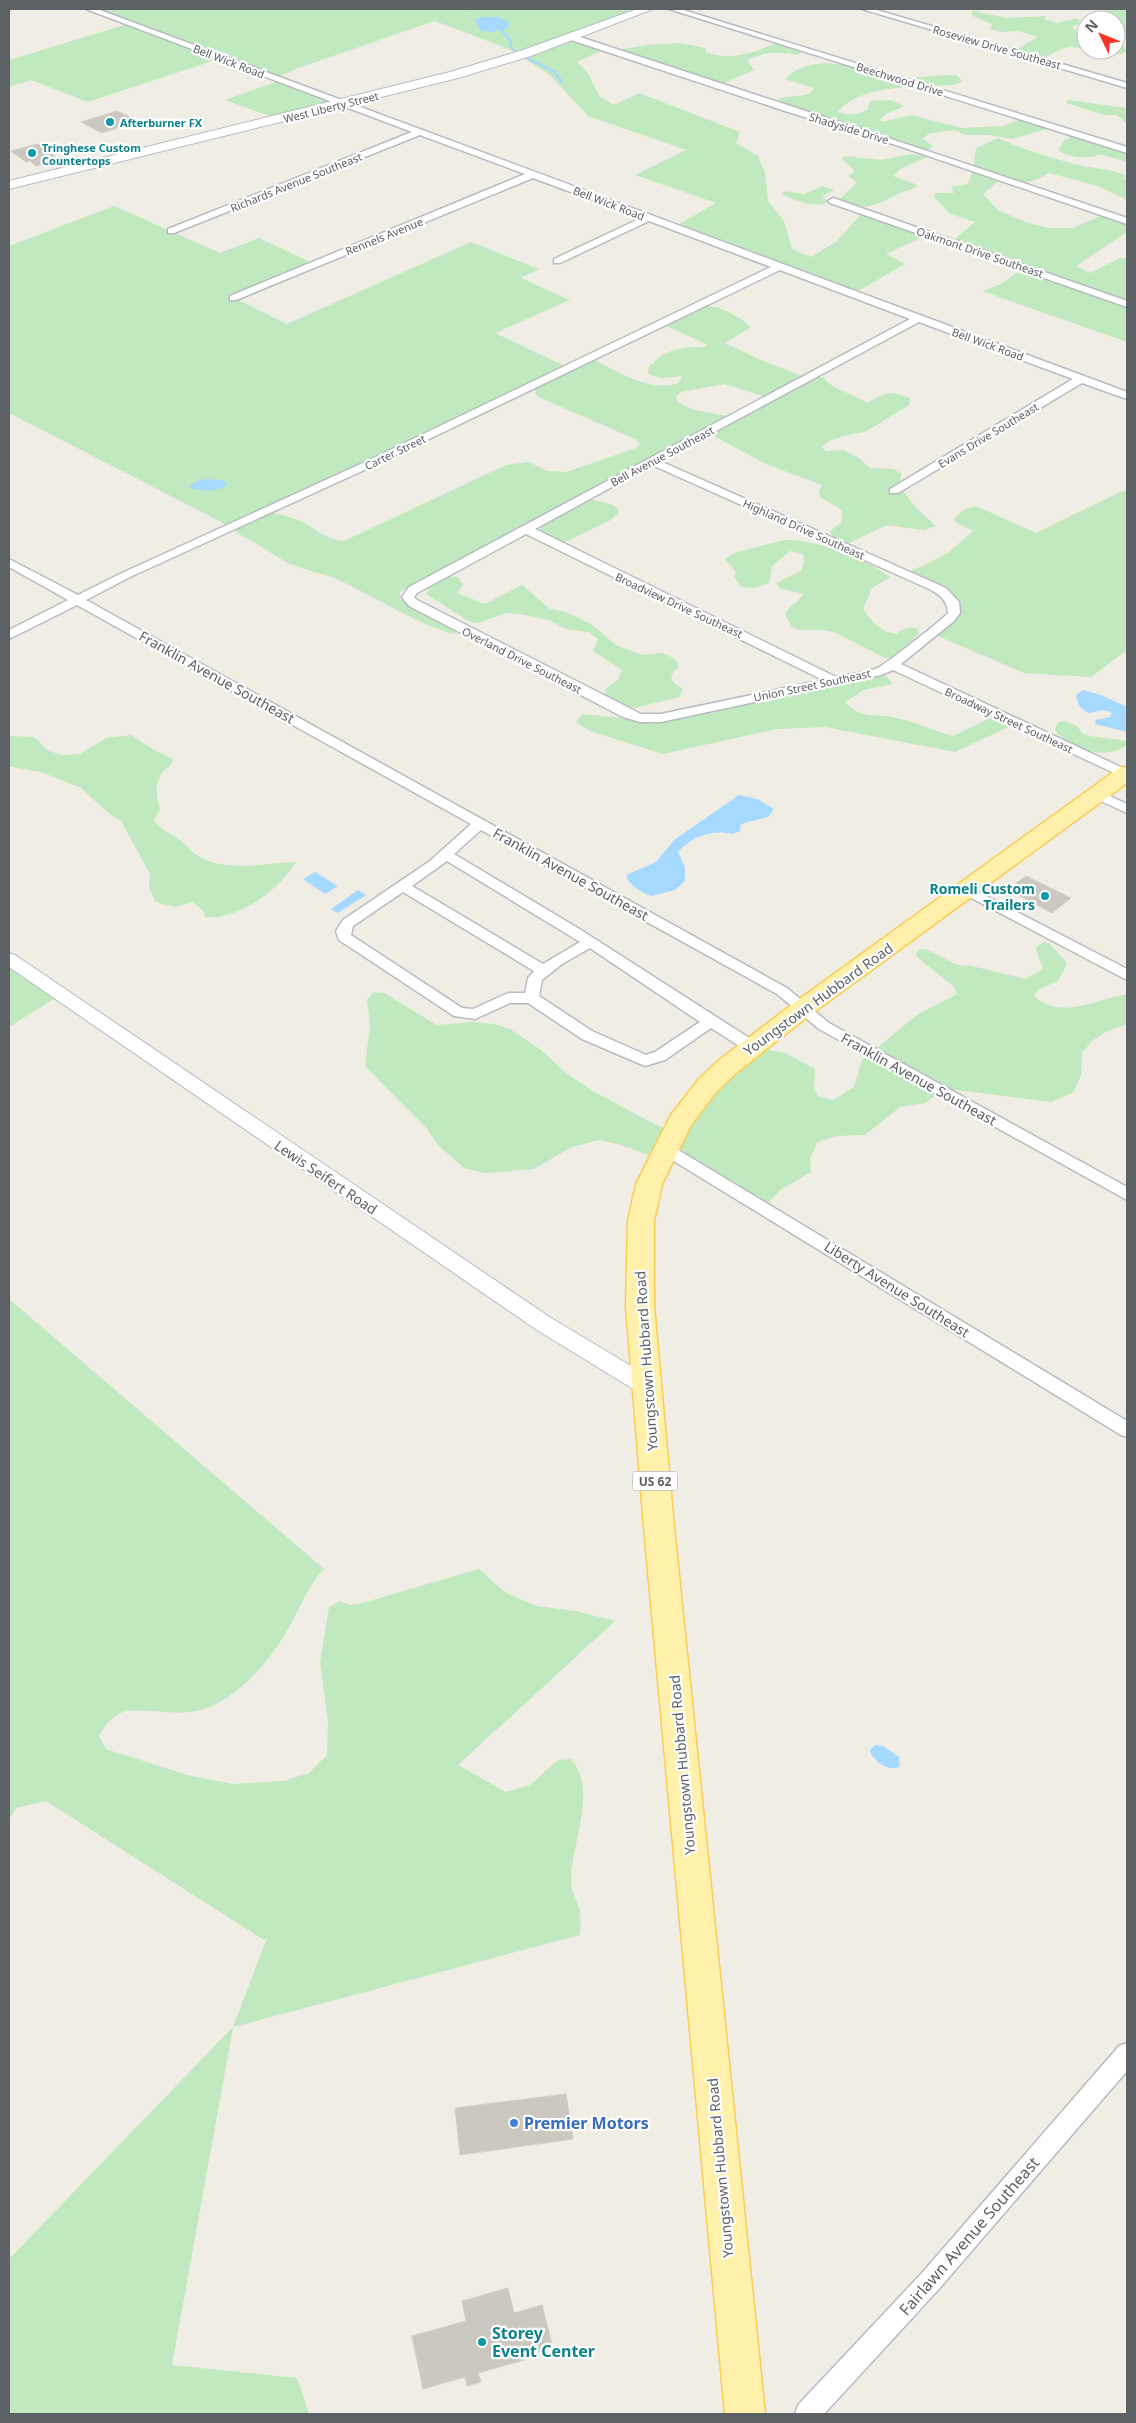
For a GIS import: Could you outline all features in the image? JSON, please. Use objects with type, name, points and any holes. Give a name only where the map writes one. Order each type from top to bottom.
[{"type":"main road","name":"West Liberty Street","points":[[9,185],[344,104],[479,68],[647,9]]},
{"type":"main road","name":"Youngstown Hubbard Road","points":[[745,2414],[733,2306],[659,1527],[640,1306],[641,1221],[649,1184],[665,1148],[680,1121],[708,1085],[752,1047],[1126,774]]},
{"type":"street","name":"Bell Wick Road","points":[[90,9],[1127,396]]},
{"type":"street","name":"Beechwood Drive","points":[[673,9],[1127,150]]},
{"type":"street","name":"Roseview Drive Southeast","points":[[866,9],[1127,86]]},
{"type":"street","name":"Shadyside Drive","points":[[571,37],[778,106],[902,144],[1127,221]]},
{"type":"street","name":"Richards Avenue Southeast","points":[[171,231],[420,132]]},
{"type":"street","name":"Rennels Avenue","points":[[234,298],[534,174]]},
{"type":"street","name":"Oakmont Drive Southeast","points":[[832,201],[1127,304]]},
{"type":"street","points":[[557,261],[648,218]]},
{"type":"street","name":"Carter Street","points":[[9,635],[180,550],[369,464],[780,266]]},
{"type":"street","name":"Bell Avenue Southeast","points":[[408,597],[412,590],[919,318]]},
{"type":"street","name":"Evans Drive Southeast","points":[[894,491],[1081,379]]},
{"type":"street","name":"Highland Drive Southeast","points":[[651,461],[931,585],[942,591],[953,602]]},
{"type":"street","name":"Broadview Drive Southeast","points":[[525,529],[833,680]]},
{"type":"street","name":"Franklin Avenue Southeast","points":[[9,562],[782,991],[824,1026],[1127,1194]]},
{"type":"street","name":"Overland Drive Southeast","points":[[408,597],[410,601],[422,608],[628,714],[640,718]]},
{"type":"street","name":"Union Street Southeast","points":[[640,718],[661,718],[881,671],[893,665],[907,651],[950,618],[955,609],[953,602]]},
{"type":"street","name":"Broadway Street Southeast","points":[[893,665],[1126,774]]},
{"type":"street","points":[[1099,795],[1127,809]]},
{"type":"street","points":[[480,823],[447,855],[348,923],[343,931],[344,938],[459,1013],[475,1014],[508,998],[531,998],[587,1036],[646,1061],[660,1056],[710,1022]]},
{"type":"street","points":[[447,855],[590,942],[710,1022],[752,1047]]},
{"type":"street","points":[[403,886],[544,971]]},
{"type":"street","points":[[967,890],[1127,975]]},
{"type":"street","points":[[531,998],[535,978],[590,942]]},
{"type":"street","name":"Lewis Seifert Road","points":[[9,959],[544,1324],[648,1387]]},
{"type":"street","name":"Liberty Avenue Southeast","points":[[665,1148],[1127,1430]]},
{"type":"street","name":"Fairlawn Avenue Southeast","points":[[807,2414],[852,2368],[974,2231],[1127,2054]]},
{"type":"green space","points":[[90,9],[647,9],[571,37],[605,49],[577,62],[588,73],[600,97],[614,105],[639,93],[740,132],[736,143],[758,156],[765,172],[768,201],[784,221],[792,249],[811,257],[837,241],[863,212],[929,234],[886,254],[905,264],[853,294],[674,227],[716,203],[635,175],[686,150],[588,116],[550,75],[511,50],[435,21],[298,68],[276,78],[222,58],[88,102],[31,80],[9,87],[9,60],[128,24]]},
{"type":"green space","points":[[1112,9],[1127,10],[1127,36],[1126,10],[1108,10]]},
{"type":"green space","points":[[975,11],[1005,18],[1047,16],[1043,19],[1058,23],[1076,18],[1076,25],[1072,27],[1076,31],[1076,47],[1063,49],[1043,58],[1015,50],[1038,37],[1018,31],[1001,32],[990,29],[992,24],[973,16],[971,12]]},
{"type":"green space","points":[[680,43],[705,48],[706,52],[726,56],[746,54],[779,43],[804,51],[798,55],[767,54],[747,60],[754,70],[720,85],[615,50]]},
{"type":"green space","points":[[826,63],[852,66],[891,79],[956,75],[963,81],[954,85],[892,88],[876,91],[848,103],[838,112],[858,113],[869,108],[868,106],[871,101],[891,100],[904,106],[886,114],[880,120],[882,122],[911,115],[962,128],[1003,126],[1021,119],[1051,128],[1012,139],[989,135],[965,135],[954,130],[928,134],[923,139],[933,146],[928,150],[879,136],[851,123],[823,121],[781,105],[779,98],[805,95],[812,92],[813,88],[785,79],[804,67]]},
{"type":"green space","points":[[276,82],[325,100],[327,103],[272,117],[225,100]]},
{"type":"green space","points":[[1068,100],[1127,108],[1127,123],[1116,115],[1104,115],[1066,103]]},
{"type":"green space","points":[[1071,137],[1080,137],[1127,151],[1127,162],[1100,154],[1090,157],[1073,156],[1058,150],[1064,141]]},
{"type":"green space","points":[[998,138],[1050,157],[1127,176],[1123,178],[1127,180],[1127,200],[1098,186],[1049,173],[1036,180],[1026,182],[1001,179],[983,194],[998,210],[1028,223],[1049,228],[1073,228],[1105,214],[1127,221],[1127,232],[1076,266],[1090,273],[1120,258],[1127,258],[1127,342],[982,291],[1001,284],[1024,268],[951,242],[975,222],[950,214],[934,197],[935,193],[954,193],[951,187],[968,184],[973,170],[976,148]]},
{"type":"green space","points":[[911,154],[927,157],[900,169],[893,176],[918,185],[916,187],[866,206],[851,205],[842,202],[840,199],[857,182],[848,176],[855,171],[842,159],[845,156],[881,160]]},
{"type":"green space","points":[[823,186],[834,190],[822,197],[829,201],[819,205],[792,199],[782,194],[786,191],[804,194]]},
{"type":"green space","points":[[114,206],[220,253],[259,238],[314,264],[234,298],[287,324],[471,242],[539,269],[521,278],[570,300],[495,333],[567,367],[267,511],[298,520],[337,540],[344,541],[506,465],[529,462],[547,471],[566,472],[636,448],[640,444],[637,440],[537,396],[535,390],[538,384],[591,358],[645,383],[667,385],[679,383],[682,376],[661,378],[648,374],[649,366],[660,356],[670,352],[708,345],[662,324],[694,308],[705,306],[717,307],[741,319],[751,327],[725,343],[802,376],[763,396],[724,384],[681,392],[676,397],[678,402],[691,409],[726,416],[400,592],[400,598],[413,609],[453,630],[456,634],[449,633],[407,615],[339,580],[288,562],[231,527],[9,413],[9,246]]},
{"type":"green space","points":[[816,376],[824,378],[831,385],[867,403],[887,393],[910,398],[909,405],[867,431],[829,441],[822,447],[826,451],[843,450],[859,458],[870,468],[893,469],[901,473],[900,481],[894,487],[905,493],[915,507],[936,526],[924,530],[887,525],[849,543],[833,537],[830,531],[841,523],[842,510],[820,497],[819,491],[822,485],[766,464],[710,434]]},
{"type":"green space","points":[[1127,491],[1127,650],[1091,677],[1024,673],[931,633],[943,625],[953,602],[904,573],[925,565],[949,552],[973,531],[955,522],[955,518],[965,509],[976,506],[1036,533],[1120,492]]},
{"type":"green space","points":[[587,498],[613,505],[618,509],[618,514],[609,521],[559,545],[540,532],[541,524]]},
{"type":"green space","points":[[785,540],[813,543],[840,551],[866,562],[890,577],[872,588],[863,609],[876,625],[885,631],[896,634],[904,629],[912,628],[918,629],[919,634],[894,657],[885,658],[836,633],[824,630],[799,630],[792,627],[785,614],[803,594],[780,588],[776,583],[801,571],[804,562],[803,554],[790,551],[772,566],[769,583],[754,588],[741,587],[734,577],[736,572],[725,559],[734,553]]},
{"type":"green space","points":[[446,576],[458,577],[463,585],[457,593],[485,604],[522,585],[550,609],[566,612],[591,624],[616,645],[642,655],[663,653],[675,659],[679,667],[671,677],[674,683],[682,688],[680,697],[635,708],[603,700],[606,688],[618,680],[622,670],[593,651],[598,639],[588,632],[566,629],[551,621],[526,615],[507,613],[478,623],[470,622],[426,594],[432,584]]},
{"type":"green space","points":[[886,676],[893,684],[864,690],[845,702],[851,708],[863,714],[903,720],[953,736],[992,717],[1013,725],[955,752],[825,727],[777,729],[663,754],[590,731],[576,722],[582,714],[630,719],[651,724],[864,678]]},
{"type":"green space","points":[[1064,721],[1077,726],[1082,733],[1090,736],[1127,741],[1127,745],[1118,750],[1099,753],[1080,748],[1062,738],[1055,731],[1057,723]]},
{"type":"green space","points":[[131,735],[173,759],[157,783],[157,797],[160,810],[153,820],[156,824],[184,843],[195,854],[207,860],[231,866],[296,862],[289,873],[257,901],[231,914],[218,917],[205,917],[203,910],[192,902],[175,907],[155,902],[149,887],[150,874],[121,821],[107,812],[81,788],[44,773],[9,766],[9,736],[34,737],[49,751],[62,755],[80,754],[106,738]]},
{"type":"green space","points":[[1044,942],[1049,943],[1067,963],[1058,981],[1039,989],[1034,996],[1045,1003],[1067,1008],[1127,994],[1127,1024],[1104,1033],[1092,1041],[1082,1053],[1081,1075],[1074,1092],[1051,1102],[956,1090],[941,1091],[925,1103],[900,1107],[865,1135],[837,1136],[817,1142],[810,1159],[811,1172],[780,1190],[764,1207],[665,1148],[660,1159],[618,1144],[599,1140],[572,1147],[534,1169],[485,1173],[464,1168],[439,1146],[427,1129],[365,1066],[370,1025],[367,999],[374,992],[384,993],[437,1025],[472,1022],[494,1024],[510,1029],[541,1050],[566,1073],[593,1091],[656,1125],[674,1131],[680,1121],[764,1049],[785,1053],[815,1069],[814,1087],[818,1096],[833,1100],[854,1087],[862,1060],[917,1015],[957,994],[954,987],[917,957],[916,953],[920,949],[928,950],[957,965],[972,966],[1025,979],[1043,969],[1036,950],[1037,946]]},
{"type":"green space","points":[[9,959],[60,995],[9,1027]]},
{"type":"green space","points":[[9,1299],[324,1569],[305,1596],[273,1653],[242,1687],[205,1709],[182,1712],[138,1710],[122,1712],[110,1720],[99,1736],[106,1749],[187,1775],[233,1784],[283,1781],[309,1773],[327,1755],[328,1722],[320,1662],[329,1607],[340,1601],[349,1605],[359,1604],[479,1569],[506,1593],[536,1606],[576,1611],[615,1621],[458,1765],[506,1792],[530,1785],[558,1760],[571,1759],[579,1772],[583,1786],[581,1819],[571,1882],[580,1911],[580,1935],[233,2027],[267,1938],[264,1940],[46,1801],[16,1808],[9,1820]]},
{"type":"green space","points":[[233,2027],[172,2365],[297,2378],[309,2414],[9,2414],[9,2259]]},
{"type":"water","points":[[499,17],[509,23],[509,26],[502,32],[495,29],[497,32],[482,31],[475,19]]},
{"type":"water","points":[[205,479],[222,480],[228,484],[219,489],[209,490],[189,487],[197,481]]},
{"type":"water","points":[[1083,690],[1101,695],[1127,707],[1127,732],[1095,724],[1096,720],[1110,717],[1112,713],[1103,710],[1089,713],[1083,709],[1078,703],[1076,695]]},
{"type":"water","points":[[739,795],[757,799],[774,809],[768,817],[741,824],[740,831],[733,834],[711,833],[696,838],[683,846],[678,852],[685,867],[685,881],[675,890],[651,896],[630,883],[626,875],[656,862],[674,840]]},
{"type":"water","points":[[315,872],[338,886],[325,894],[303,879]]},
{"type":"water","points":[[358,890],[366,895],[338,913],[331,909]]},
{"type":"water","points":[[875,1745],[883,1746],[899,1757],[900,1766],[891,1768],[878,1762],[870,1750]]},
{"type":"building","name":"Afterburner FX","points":[[117,111],[139,121],[102,133],[81,122]]},
{"type":"building","name":"Tringhese Custom Countertops","points":[[38,144],[54,155],[55,157],[51,158],[56,161],[36,166],[30,161],[26,162],[11,151]]},
{"type":"building","name":"Romeli Custom Trailers","points":[[1026,876],[1071,898],[1052,913],[1018,895],[1021,892],[1011,887]]},
{"type":"building","name":"Premier Motors","points":[[566,2094],[573,2139],[460,2155],[455,2108]]},
{"type":"building","name":"Storey Event Center","points":[[508,2288],[514,2313],[542,2305],[553,2348],[523,2355],[524,2360],[478,2373],[481,2382],[467,2386],[465,2377],[423,2389],[412,2336],[466,2321],[462,2301]]},
{"type":"waterway","points":[[503,32],[511,41],[510,46],[513,50]]},
{"type":"waterway","points":[[527,58],[555,72],[562,82]]},
{"type":"place","name":"Afterburner FX","points":[[110,122]]},
{"type":"place","name":"Tringhese Custom Countertops","points":[[32,153]]},
{"type":"place","name":"Romeli Custom Trailers","points":[[1045,896]]},
{"type":"place","name":"Premier Motors","points":[[514,2123]]},
{"type":"place","name":"Storey Event Center","points":[[482,2342]]}]
